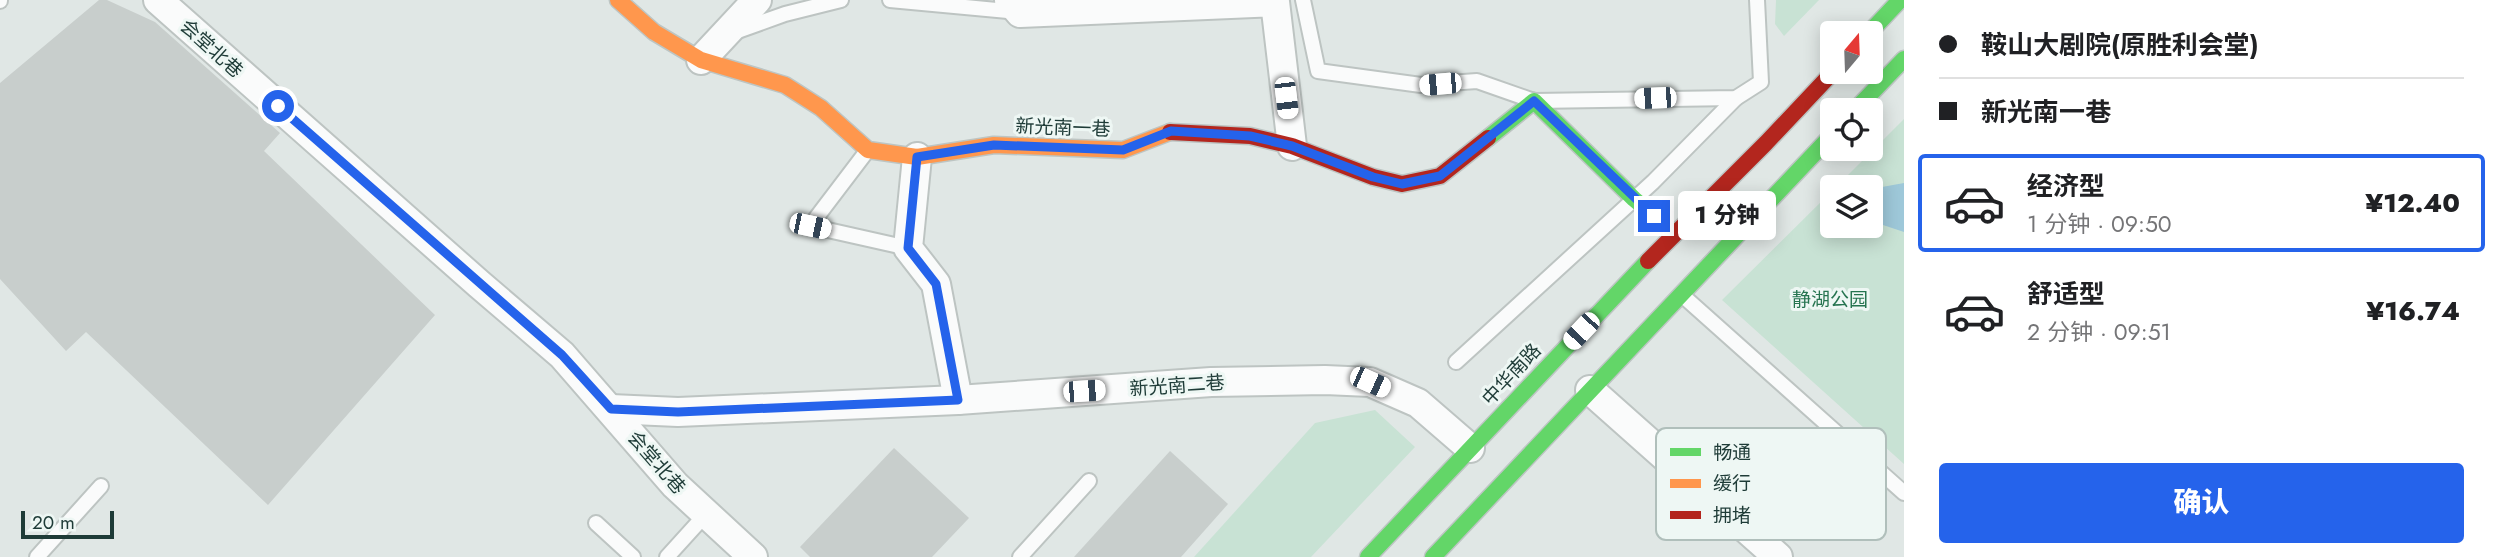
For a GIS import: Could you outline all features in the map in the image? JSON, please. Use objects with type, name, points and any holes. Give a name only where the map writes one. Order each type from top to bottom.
[{"type":"main road","points":[[618,0],[654,32],[701,60],[785,85],[821,108],[868,150]]},
{"type":"main road","points":[[1880,21],[1900,0]]},
{"type":"main road","points":[[1867,98],[1904,59]]},
{"type":"main road","name":"中华南路","points":[[1368,557],[1674,233],[1822,84]]},
{"type":"main road","points":[[1534,101],[1634,199],[1674,233]]},
{"type":"main road","name":"新光南一巷","points":[[868,150],[917,157],[994,145],[1123,150],[1171,131],[1250,136],[1292,146],[1373,177],[1402,184],[1440,176],[1534,101]]},
{"type":"main road","points":[[1433,557],[1820,148]]},
{"type":"street","name":"会堂北巷","points":[[158,0],[562,355],[675,485],[752,557]]},
{"type":"street","points":[[701,60],[757,0]]},
{"type":"street","points":[[1015,6],[1285,1],[1292,146]]},
{"type":"street","points":[[917,157],[908,248],[936,284],[958,400]]},
{"type":"street","name":"新光南二巷","points":[[611,409],[678,412],[958,400],[1211,382],[1370,382],[1418,403],[1470,448]]},
{"type":"street","points":[[1590,390],[1656,449]]},
{"type":"street","points":[[1759,540],[1778,557]]},
{"type":"lane","points":[[724,36],[785,14],[841,0]]},
{"type":"lane","points":[[890,0],[1015,6]]},
{"type":"lane","points":[[1456,362],[1634,199],[1736,98],[1761,82],[1757,0]]},
{"type":"lane","points":[[1285,1],[1318,71],[1421,85],[1477,81],[1534,101],[1736,98]]},
{"type":"lane","points":[[868,150],[810,226],[908,248]]},
{"type":"lane","points":[[1681,294],[1831,428]]},
{"type":"lane","points":[[1886,477],[1904,493]]},
{"type":"lane","points":[[1020,557],[1088,481]]},
{"type":"lane","points":[[37,557],[101,486]]},
{"type":"lane","points":[[667,557],[706,514]]},
{"type":"lane","points":[[596,523],[633,557]]},
{"type":"green space","points":[[1776,0],[1819,0],[1784,36],[1775,24]]},
{"type":"green space","name":"静湖公园","points":[[1904,119],[1904,464],[1886,448],[1886,428],[1864,428],[1722,300],[1820,203],[1820,238],[1883,238],[1883,175],[1848,175],[1862,161],[1883,161],[1883,140]]},
{"type":"green space","points":[[1375,410],[1415,447],[1311,557],[1194,557],[1315,423]]},
{"type":"water","points":[[1904,183],[1904,232],[1883,225],[1883,187]]},
{"type":"building","points":[[99,0],[107,0],[155,22],[280,133],[264,151],[435,315],[268,505],[86,332],[66,351],[0,279],[0,83]]},
{"type":"building","points":[[894,448],[969,518],[932,557],[810,557],[800,547]]},
{"type":"building","points":[[1170,451],[1228,504],[1181,557],[1074,557]]},
{"type":"traffic: fast","points":[[1880,21],[1900,0]]},
{"type":"traffic: fast","points":[[1867,98],[1904,59]]},
{"type":"traffic: fast","points":[[1488,138],[1534,101],[1634,199],[1674,233]]},
{"type":"traffic: fast","points":[[1433,557],[1820,148]]},
{"type":"traffic: fast","points":[[1368,557],[1648,261]]},
{"type":"traffic: slow","points":[[618,0],[654,32],[701,60],[785,85],[821,108],[868,150],[917,157],[994,145],[1123,150],[1170,132]]},
{"type":"traffic: jam","points":[[1648,261],[1822,84]]},
{"type":"traffic: jam","points":[[1170,132],[1250,136],[1292,146],[1373,177],[1402,184],[1440,176],[1488,138]]},
{"type":"route","points":[[278,106],[562,355],[611,409],[678,412],[958,400],[936,284],[908,248],[917,157],[994,145],[1123,150],[1171,131],[1250,136],[1292,146],[1373,177],[1402,184],[1440,176],[1534,101],[1654,216]]}]
